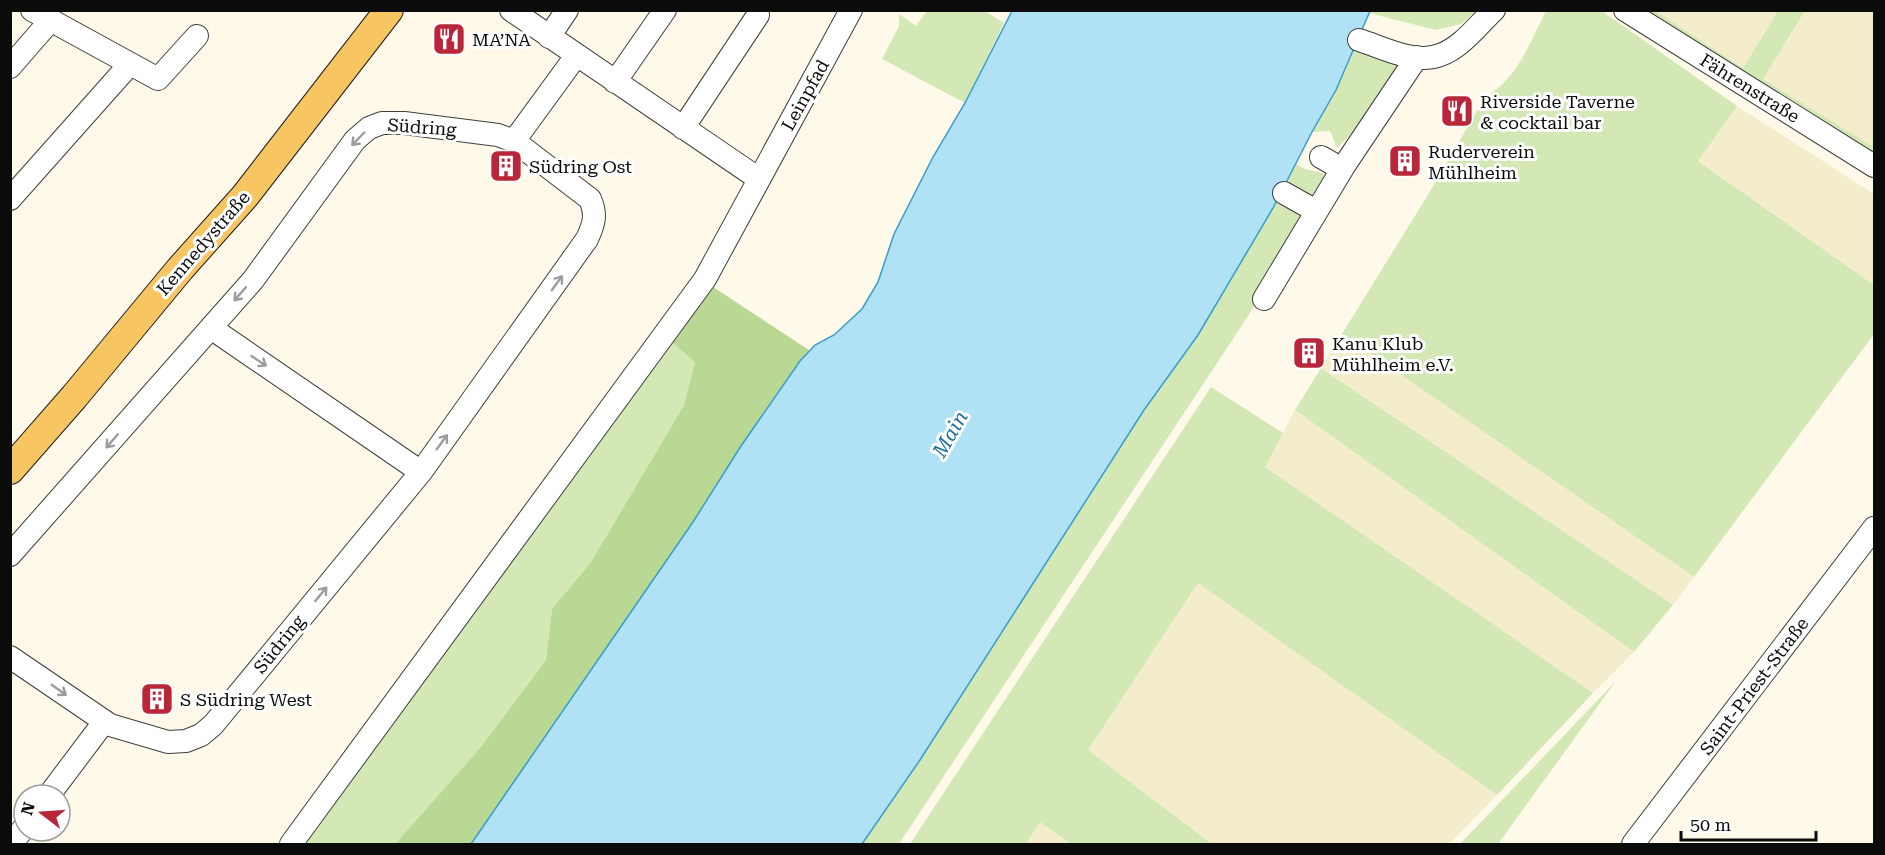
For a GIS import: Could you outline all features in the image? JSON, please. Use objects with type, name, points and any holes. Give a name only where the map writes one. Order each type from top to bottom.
[{"type":"main road","name":"Kennedystraße","points":[[10,470],[82,389],[166,284],[245,196],[389,10]]},
{"type":"street","points":[[511,10],[759,179]]},
{"type":"street","points":[[549,37],[567,10]]},
{"type":"street","points":[[615,82],[665,10]]},
{"type":"street","name":"Leinpfad","points":[[291,844],[705,279],[851,10]]},
{"type":"street","points":[[1359,40],[1417,57],[1431,58],[1454,47],[1494,10]]},
{"type":"street","name":"Fährenstraße","points":[[1625,10],[1875,166]]},
{"type":"street","points":[[683,128],[758,15]]},
{"type":"street","points":[[10,67],[41,16],[158,79],[197,36]]},
{"type":"street","points":[[514,141],[576,56]]},
{"type":"street","points":[[1264,299],[1342,169],[1417,57]]},
{"type":"street","points":[[10,199],[130,64]]},
{"type":"street","name":"Südring","points":[[10,555],[253,280],[355,140],[369,128],[382,123],[404,123],[498,135],[514,141],[590,199],[595,220],[587,239],[421,472],[213,725],[201,735],[186,741],[168,742],[104,722],[10,657]]},
{"type":"street","points":[[1322,157],[1342,169]]},
{"type":"street","points":[[1284,193],[1316,211]]},
{"type":"street","points":[[211,328],[421,472]]},
{"type":"street","name":"Saint-Priest-Straße","points":[[1634,844],[1873,534]]},
{"type":"street","points":[[58,783],[104,722]]},
{"type":"shaded area","points":[[1656,11],[1778,11],[1744,68]]},
{"type":"shaded area","points":[[1805,11],[1874,11],[1874,147],[1763,79]]},
{"type":"shaded area","points":[[1737,106],[1874,194],[1874,285],[1697,160]]},
{"type":"shaded area","points":[[1342,334],[1694,577],[1673,605],[1321,368]]},
{"type":"shaded area","points":[[1295,410],[1634,652],[1593,693],[1264,467]]},
{"type":"shaded area","points":[[1198,583],[1497,795],[1449,844],[1212,844],[1088,750]]},
{"type":"shaded area","points":[[1040,822],[1071,844],[1026,844]]},
{"type":"green space","points":[[1370,10],[1477,11],[1461,24],[1436,30],[1369,13]]},
{"type":"green space","points":[[927,11],[985,11],[1004,23],[965,103],[882,59],[899,26],[899,14],[916,26]]},
{"type":"green space","points":[[1546,11],[1602,11],[1737,106],[1698,161],[1874,285],[1874,334],[1694,577],[1342,334],[1485,97],[1506,81],[1522,59]]},
{"type":"green space","points":[[1640,11],[1656,11],[1743,68],[1778,11],[1805,11],[1763,79],[1874,147],[1874,156]]},
{"type":"green space","points":[[1354,50],[1406,65],[1375,111],[1337,148],[1330,131],[1312,132],[1336,90]]},
{"type":"green space","points":[[1296,164],[1322,173],[1329,183],[1285,258],[899,844],[862,844],[920,760],[1144,410],[1198,335],[1273,208]]},
{"type":"green space","points":[[710,285],[809,350],[741,446],[693,522],[471,844],[395,844],[481,747],[546,660],[552,609],[591,562],[684,405],[695,362],[669,340]]},
{"type":"green space","points":[[669,340],[695,362],[684,405],[591,562],[552,609],[546,660],[481,747],[395,844],[296,844]]},
{"type":"green space","points":[[1321,368],[1673,605],[1634,652],[1295,410]]},
{"type":"green space","points":[[1211,387],[1283,433],[1265,467],[1593,693],[1497,795],[1198,583],[1088,750],[1212,844],[1071,844],[1040,822],[1026,844],[910,844]]},
{"type":"green space","points":[[1616,681],[1498,844],[1460,844]]},
{"type":"water","name":"Main","points":[[1012,11],[1370,11],[1336,90],[1273,208],[1198,335],[1144,410],[920,760],[862,844],[471,844],[693,522],[741,446],[800,361],[815,345],[834,335],[862,309],[878,282],[894,234]]},
{"type":"place","name":"MA’NA","points":[[449,39]]},
{"type":"place","name":"Riverside Taverne & cocktail bar","points":[[1457,111]]},
{"type":"place","name":"Ruderverein Mühlheim","points":[[1405,161]]},
{"type":"place","name":"Südring Ost","points":[[506,166]]},
{"type":"place","name":"Kanu Klub Mühlheim e.V.","points":[[1309,353]]},
{"type":"place","name":"S Südring West","points":[[157,699]]}]
